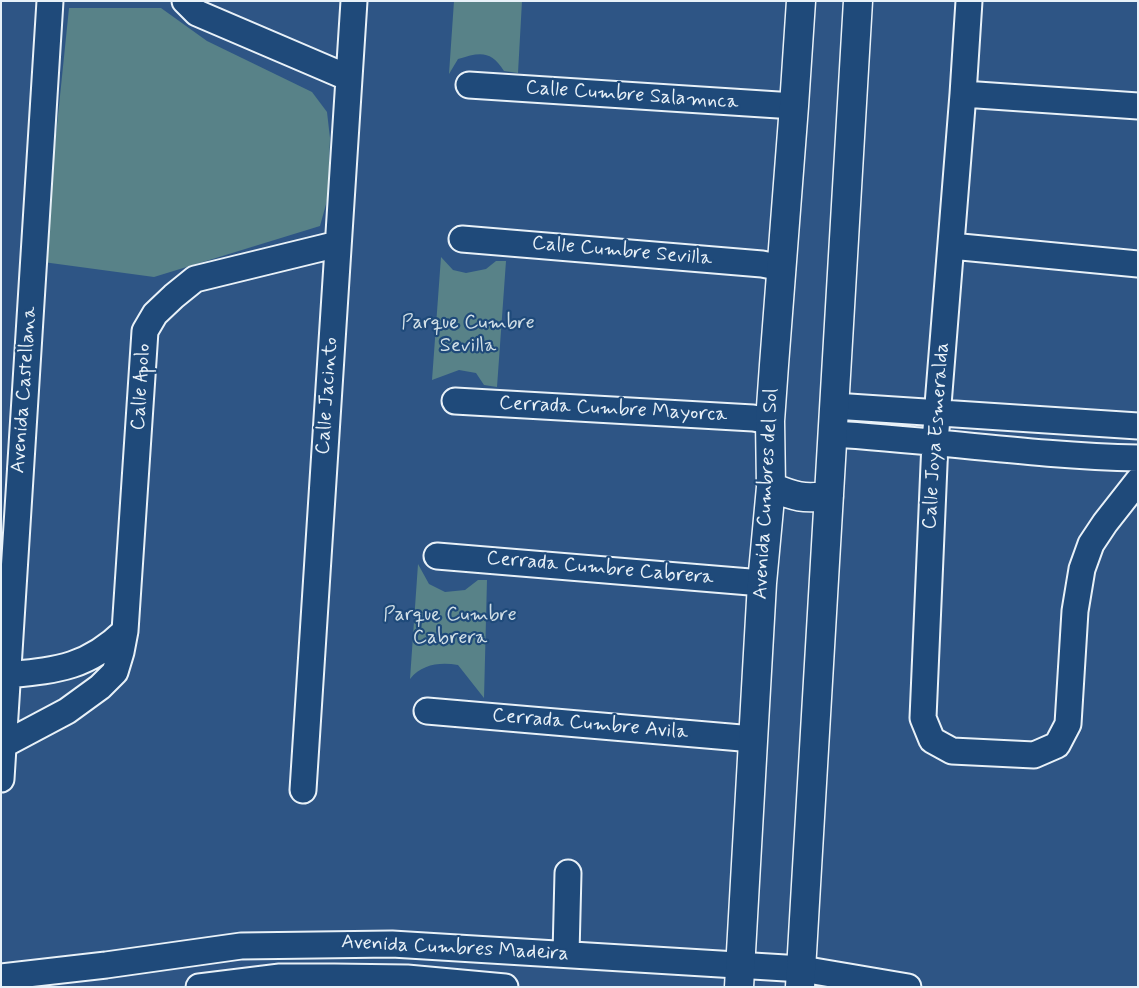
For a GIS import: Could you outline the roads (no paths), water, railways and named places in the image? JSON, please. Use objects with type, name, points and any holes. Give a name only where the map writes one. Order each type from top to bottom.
[{"type":"main road","name":"Avenida Cumbres del Sol","points":[[740,976],[762,583],[771,487],[770,421],[801,1]]},
{"type":"main road","points":[[801,978],[858,1]]},
{"type":"main road","points":[[771,487],[796,497],[829,496]]},
{"type":"street","name":"Avenida Castellana","points":[[1,779],[50,1]]},
{"type":"street","points":[[185,1],[197,13],[349,78]]},
{"type":"street","name":"Calle Jacinto","points":[[303,790],[354,1]]},
{"type":"street","name":"Calle Joya Esmeralda","points":[[969,1],[935,442],[922,718],[932,740],[952,750],[1034,755],[1057,745],[1068,724],[1075,611],[1082,569],[1091,544],[1109,517],[1138,481]]},
{"type":"street","name":"Calle Cumbre Salamnca","points":[[469,85],[794,106]]},
{"type":"street","points":[[963,94],[1138,106]]},
{"type":"street","name":"Calle Cumbre Sevilla","points":[[462,239],[762,264],[782,268]]},
{"type":"street","name":"Calle Apolo","points":[[3,745],[68,711],[100,687],[114,672],[121,652],[125,631],[146,331],[155,314],[195,279],[338,244]]},
{"type":"street","points":[[951,246],[1138,264]]},
{"type":"street","name":"Cerrada Cumbre Mayorca","points":[[455,401],[752,418],[770,421]]},
{"type":"street","points":[[834,406],[1138,426]]},
{"type":"street","points":[[833,434],[1086,456],[1138,458]]},
{"type":"street","name":"Cerrada Cumbre Cabrera","points":[[437,556],[762,583]]},
{"type":"street","points":[[7,675],[68,667],[95,655],[112,644],[125,631]]},
{"type":"street","name":"Cerrada Cumbre Avila","points":[[427,711],[753,739]]},
{"type":"street","points":[[566,954],[568,873]]},
{"type":"street","points":[[387,978],[392,944]]},
{"type":"street","name":"Avenida Cumbres Madeira","points":[[1,976],[106,965],[242,946],[392,944],[566,954],[740,976],[801,978],[908,987]]},
{"type":"street","name":"Avenida Cumbres Madeira","points":[[199,987],[280,977],[407,978],[505,987]]},
{"type":"park label","name":"Parque Cumbre Sevilla","points":[[468,336]]},
{"type":"park label","name":"Parque Cumbre Cabrera","points":[[450,628]]}]
